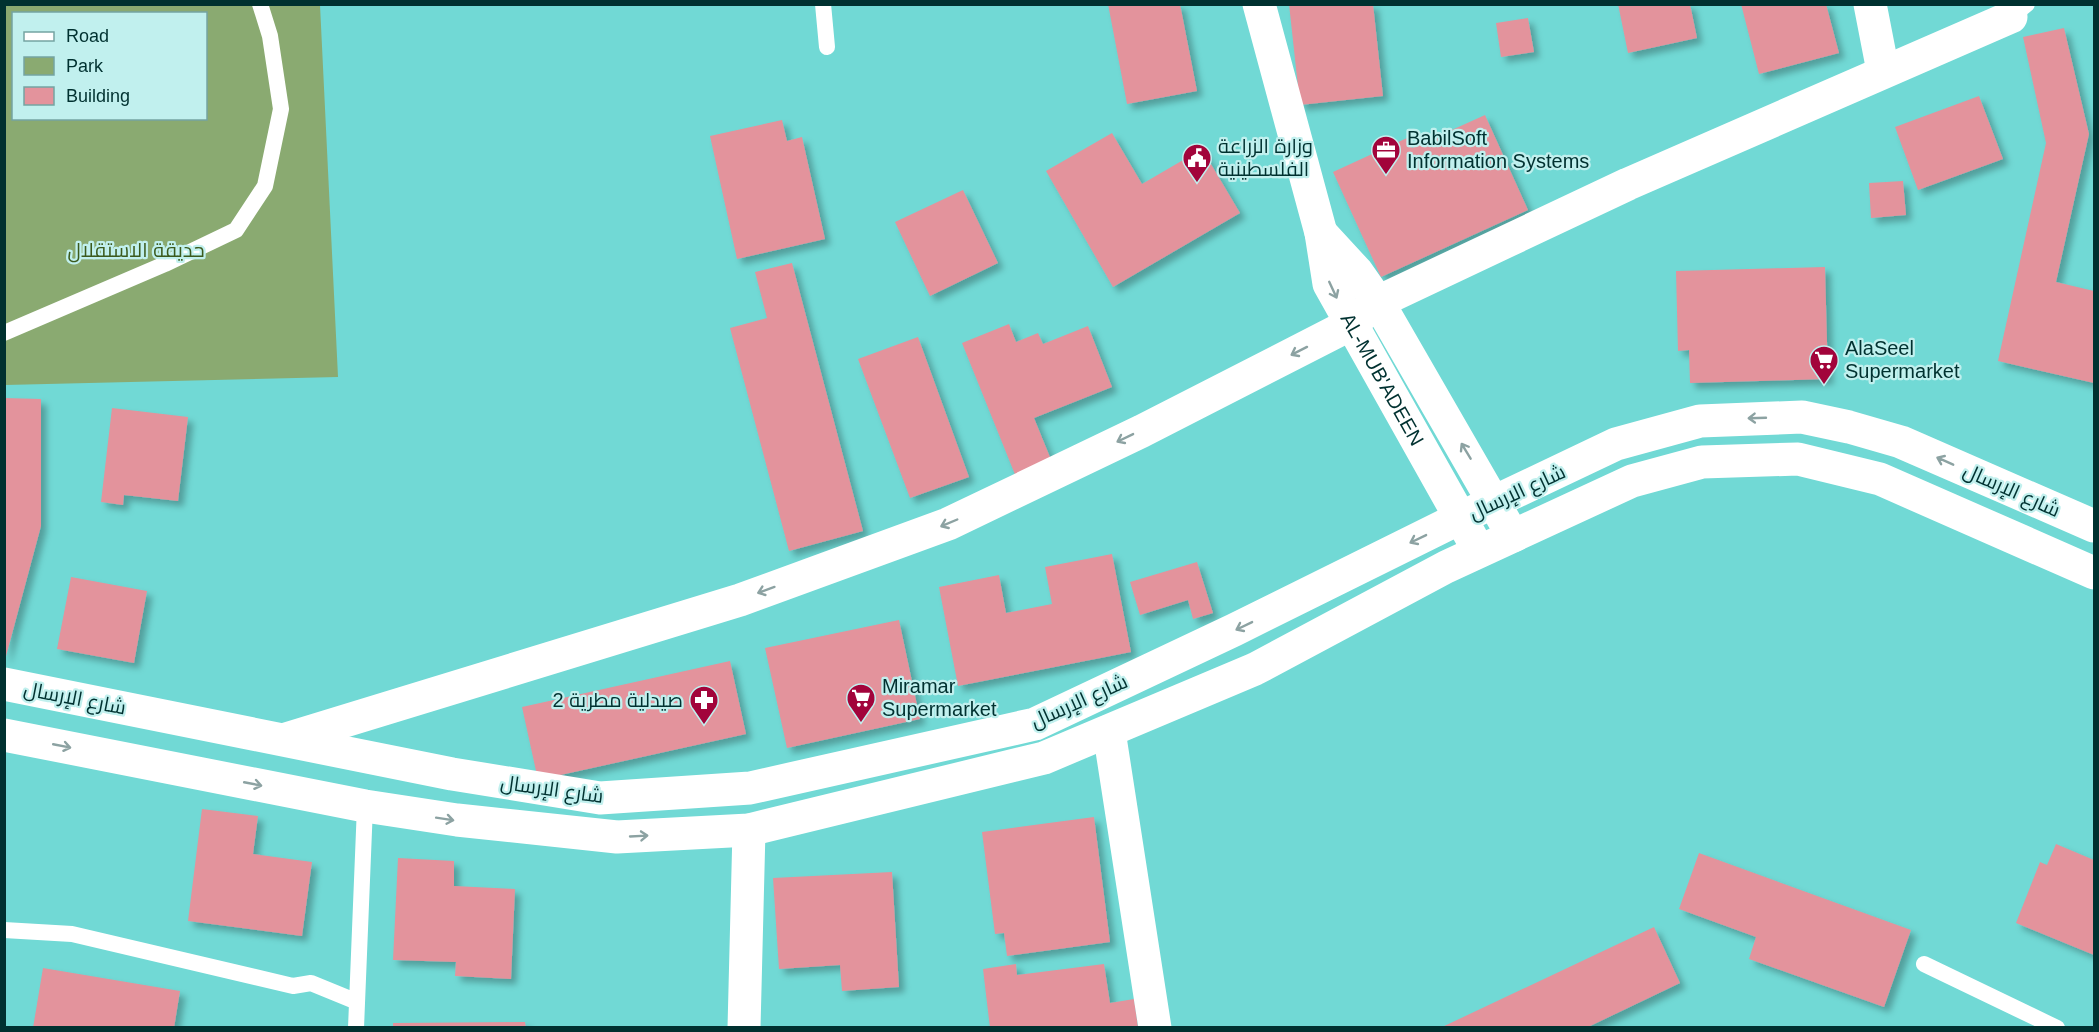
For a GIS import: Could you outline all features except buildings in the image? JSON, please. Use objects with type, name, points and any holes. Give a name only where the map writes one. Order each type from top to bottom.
[{"type":"main road","name":"AL-MUB'ADEEN","points":[[1259,4],[1322,233],[1329,284],[1479,551]]},
{"type":"main road","points":[[1870,4],[1883,71]]},
{"type":"main road","points":[[286,739],[740,600],[948,524],[1142,430],[1351,324],[1378,302],[1628,184],[2019,11]]},
{"type":"main road","points":[[1322,233],[1357,272],[1378,302],[1496,501],[1513,536]]},
{"type":"main road","name":"شارع الإرسال","points":[[4,684],[452,774],[600,798],[750,788],[1035,724],[1616,444],[1700,421],[1802,417],[1901,442],[2094,526]]},
{"type":"main road","name":"شارع الإرسال","points":[[4,735],[365,806],[457,820],[617,837],[749,830],[1044,758],[1256,669],[1479,551],[1632,481],[1702,462],[1798,459],[1880,479],[2094,573]]},
{"type":"main road","points":[[1109,731],[1155,1028]]},
{"type":"main road","points":[[744,1028],[749,830]]},
{"type":"lane","points":[[4,333],[165,264],[236,230],[265,186],[281,109],[270,36],[260,4]]},
{"type":"lane","points":[[823,4],[827,47]]},
{"type":"lane","points":[[356,1028],[355,1001],[365,806]]},
{"type":"lane","points":[[4,930],[72,934],[293,986],[311,983],[355,1001]]},
{"type":"lane","points":[[1924,964],[2057,1028]]},
{"type":"green space","name":"حديقة الاستقلال","points":[[4,5],[320,5],[338,377],[5,385]]},
{"type":"place","name":"BabilSoft Information Systems","points":[[1386,176]]},
{"type":"place","name":"وزارة الزراعة الفلسطينية","points":[[1197,184]]},
{"type":"place","name":"AlaSeel Supermarket","points":[[1824,386]]},
{"type":"place","name":"Miramar Supermarket","points":[[861,724]]},
{"type":"place","name":"صيدلية مطرية 2","points":[[704,726]]}]
